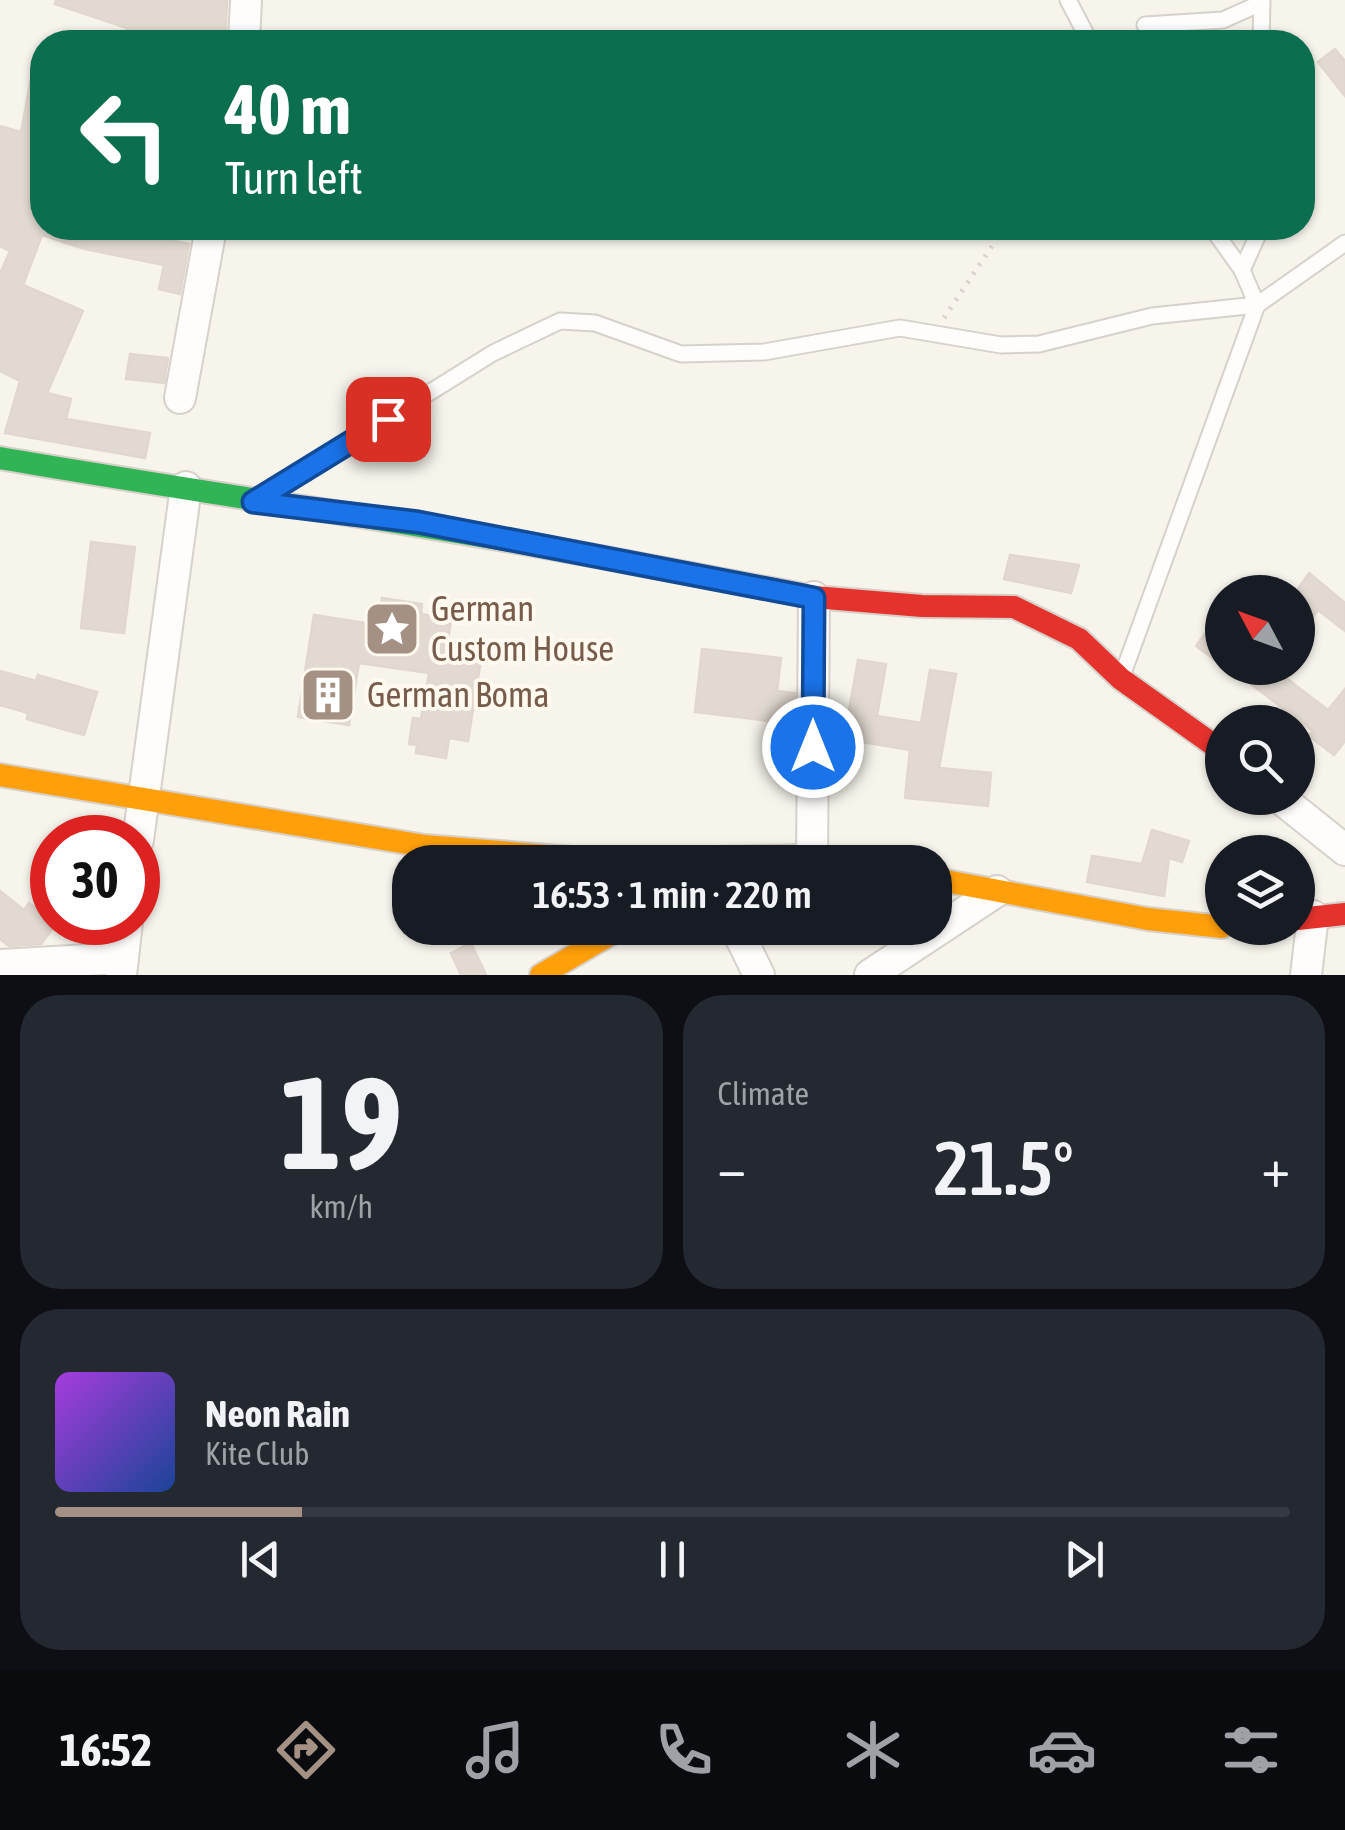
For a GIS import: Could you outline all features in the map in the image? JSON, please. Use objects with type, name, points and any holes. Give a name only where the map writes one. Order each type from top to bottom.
[{"type":"street","points":[[245,30],[246,0]]},
{"type":"street","points":[[180,398],[209,240]]},
{"type":"street","points":[[0,458],[186,487],[253,502],[418,522],[814,598],[922,606],[1014,607],[1079,638],[1121,680],[1205,739]]},
{"type":"street","points":[[141,815],[186,487]]},
{"type":"street","points":[[812,845],[814,598]]},
{"type":"street","points":[[0,775],[419,845]]},
{"type":"street","points":[[1301,815],[1345,850]]},
{"type":"street","points":[[952,882],[1148,919],[1205,925]]},
{"type":"street","points":[[870,975],[997,890]]},
{"type":"street","points":[[1315,917],[1345,914]]},
{"type":"street","points":[[541,975],[592,945]]},
{"type":"street","points":[[744,945],[758,975]]},
{"type":"street","points":[[1305,945],[1306,975]]},
{"type":"street","points":[[0,966],[122,966]]},
{"type":"lane","points":[[1068,0],[1084,30]]},
{"type":"lane","points":[[1146,26],[1222,20],[1261,2],[1261,30]]},
{"type":"lane","points":[[1121,680],[1257,305],[1242,270],[1221,240]]},
{"type":"lane","points":[[1242,270],[1256,240]]},
{"type":"lane","points":[[253,502],[493,353],[560,321],[595,323],[681,354],[764,352],[900,328],[1001,345],[1039,344],[1152,316],[1257,305],[1345,243]]},
{"type":"path","points":[[934,333],[996,240]]},
{"type":"building","points":[[56,0],[227,0],[226,30],[126,30],[55,4]]},
{"type":"building","points":[[1335,49],[1345,61],[1345,96],[1318,62]]},
{"type":"building","points":[[30,84],[30,240],[40,240],[23,285],[83,311],[47,393],[71,399],[66,419],[150,433],[145,458],[5,433],[20,381],[0,371],[0,274],[10,251],[0,246],[0,126],[21,132]]},
{"type":"building","points":[[57,240],[170,240],[189,244],[180,294],[159,289],[164,265]]},
{"type":"building","points":[[130,354],[168,358],[164,383],[126,379]]},
{"type":"building","points":[[91,542],[135,547],[124,633],[81,628]]},
{"type":"building","points":[[1010,555],[1079,565],[1071,593],[1004,579]]},
{"type":"building","points":[[1315,578],[1345,603],[1345,631],[1318,610],[1315,614]]},
{"type":"building","name":"German Boma","points":[[382,598],[422,604],[421,614],[451,619],[448,641],[483,647],[468,741],[449,738],[446,758],[416,753],[417,745],[409,744],[413,718],[421,719],[429,673],[359,663],[349,725],[298,717],[314,615],[378,625]]},
{"type":"building","points":[[1205,634],[1205,653],[1196,646]]},
{"type":"building","points":[[702,649],[781,658],[777,691],[795,693],[794,724],[695,712]]},
{"type":"building","points":[[858,660],[886,664],[877,716],[921,723],[930,670],[956,674],[939,768],[991,773],[988,806],[905,798],[910,750],[844,739]]},
{"type":"building","points":[[0,671],[36,681],[38,675],[97,692],[84,735],[27,719],[28,713],[0,705]]},
{"type":"building","points":[[1252,685],[1295,685],[1328,710],[1345,689],[1345,741],[1334,755],[1315,741],[1315,705],[1279,705]]},
{"type":"building","points":[[1152,830],[1189,841],[1182,862],[1169,858],[1164,896],[1087,882],[1092,856],[1142,864]]},
{"type":"building","points":[[0,891],[24,910],[30,904],[30,945],[9,946],[0,939]]},
{"type":"building","points":[[472,945],[486,975],[461,975],[451,953]]},
{"type":"traffic: fast","points":[[0,458],[590,555]]},
{"type":"traffic: slow","points":[[0,775],[419,845]]},
{"type":"traffic: slow","points":[[952,882],[1148,919],[1205,925]]},
{"type":"traffic: slow","points":[[541,975],[592,945]]},
{"type":"traffic: jam","points":[[590,555],[814,597],[922,606],[1014,607],[1079,639],[1121,679],[1205,739]]},
{"type":"traffic: jam","points":[[1315,917],[1345,914]]},
{"type":"place","name":"German Custom House","points":[[392,629]]},
{"type":"place","name":"German Boma","points":[[328,695]]},
{"type":"route","points":[[388,419],[253,502],[418,522],[814,598],[813,747]]}]
